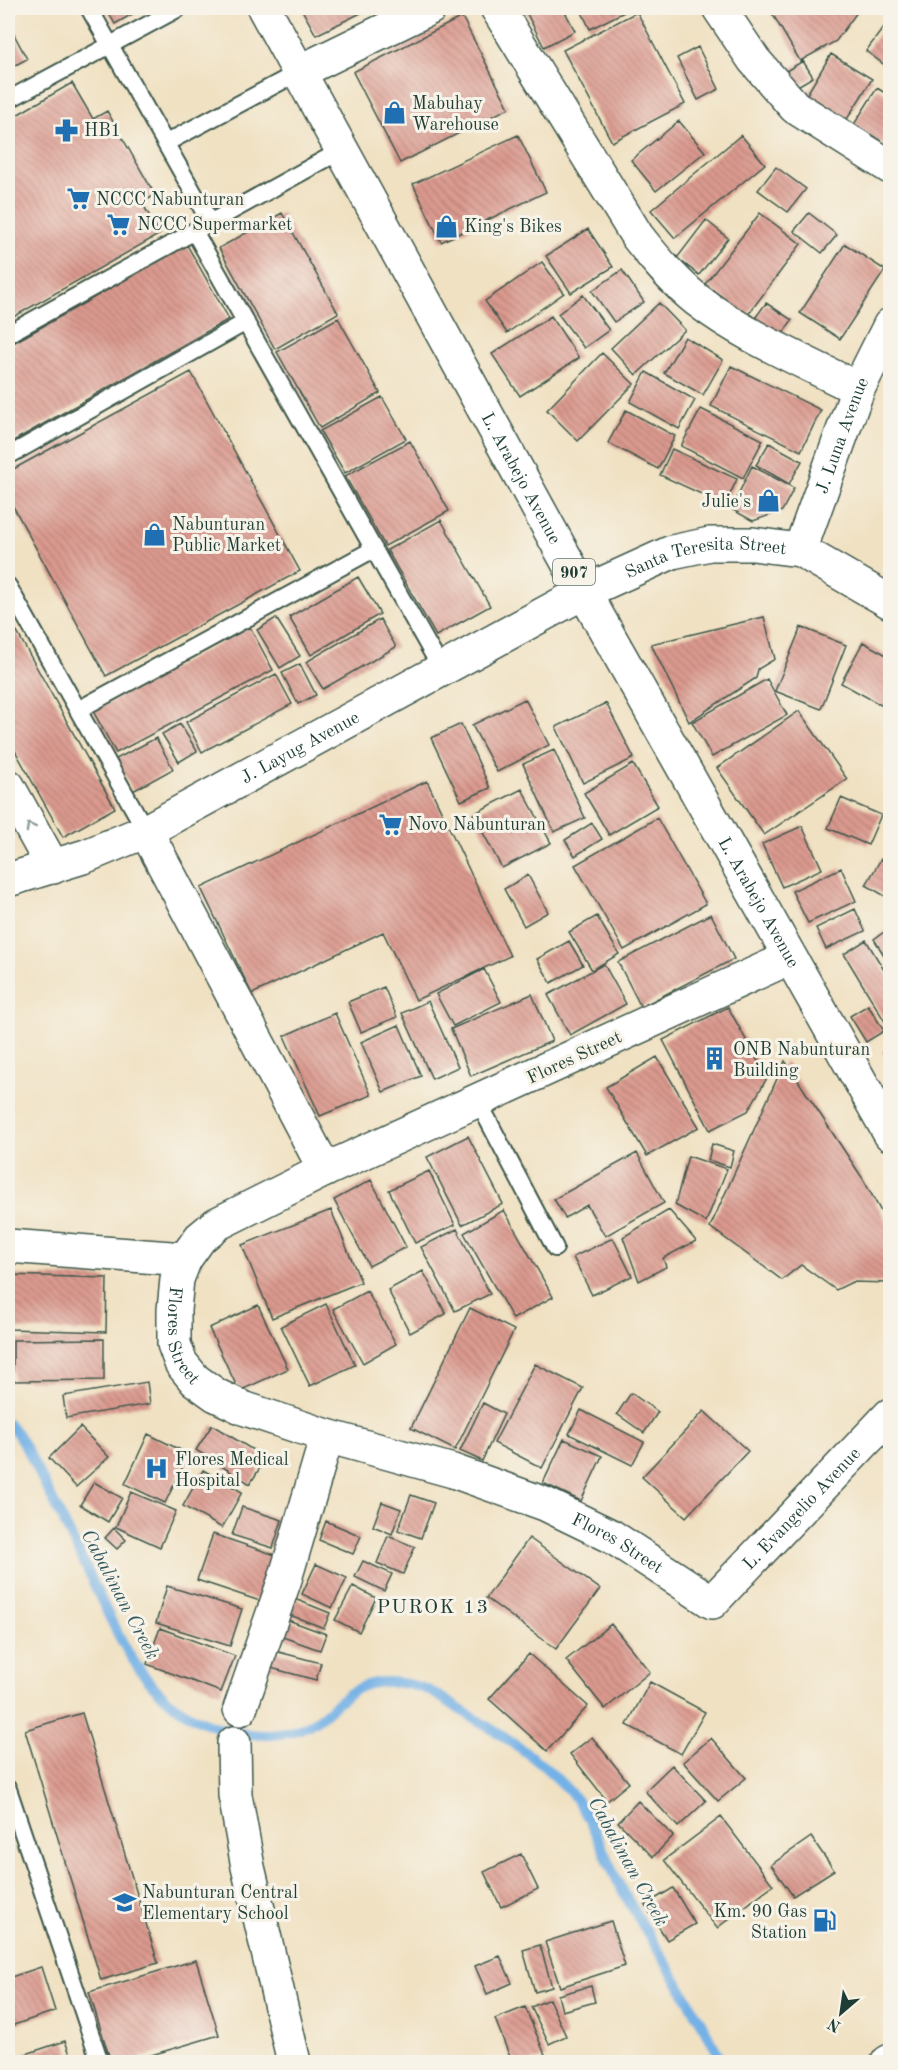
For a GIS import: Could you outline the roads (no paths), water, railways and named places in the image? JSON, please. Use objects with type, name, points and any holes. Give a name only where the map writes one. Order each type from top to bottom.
[{"type":"street","name":"L. Arabejo Avenue","points":[[264,8],[584,592],[789,958],[891,1134]]},
{"type":"street","points":[[299,72],[430,8]]},
{"type":"street","points":[[497,8],[637,236],[664,270],[697,301],[737,326],[858,389]]},
{"type":"street","points":[[719,8],[754,60],[795,107],[891,167]]},
{"type":"street","name":"J. Luna Avenue","points":[[800,550],[858,389],[891,325]]},
{"type":"street","name":"Santa Teresita Street","points":[[584,592],[672,552],[710,544],[753,544],[800,550],[891,602]]},
{"type":"street","name":"J. Layug Avenue","points":[[8,880],[53,867],[146,831],[584,592]]},
{"type":"street","points":[[8,786],[53,867]]},
{"type":"street","points":[[146,831],[325,1170]]},
{"type":"street","name":"Flores Street","points":[[712,1602],[611,1536],[544,1504],[453,1471],[327,1436],[243,1408],[216,1395],[195,1380],[181,1363],[174,1344],[177,1279],[185,1259],[200,1238],[218,1224],[325,1170],[789,958]]},
{"type":"street","points":[[8,1246],[185,1259]]},
{"type":"street","name":"L. Evangelio Avenue","points":[[712,1602],[891,1415]]},
{"type":"street","points":[[240,1709],[295,1548],[327,1436]]},
{"type":"street","points":[[234,1743],[235,1795],[248,1867],[294,2062]]},
{"type":"lane","points":[[89,8],[210,222]]},
{"type":"lane","points":[[8,100],[179,8]]},
{"type":"lane","points":[[166,143],[299,72]]},
{"type":"lane","points":[[8,334],[342,150]]},
{"type":"lane","points":[[194,231],[442,670]]},
{"type":"lane","points":[[8,456],[246,322]]},
{"type":"lane","points":[[78,710],[374,549]]},
{"type":"lane","points":[[8,586],[146,831]]},
{"type":"lane","points":[[478,1101],[555,1248]]},
{"type":"lane","points":[[8,1789],[100,2062]]},
{"type":"waterway","name":"Cabalinan Creek","points":[[8,1424],[17,1433],[30,1455],[125,1648],[150,1683],[183,1711],[214,1726],[232,1731],[269,1735],[286,1733],[303,1728],[318,1719],[362,1686],[383,1682],[403,1683],[437,1695],[503,1736],[557,1778],[585,1813],[621,1888],[699,2018],[722,2062]]},
{"type":"place","name":"Mabuhay Warehouse","points":[[394,113]]},
{"type":"place","name":"HB1","points":[[66,130]]},
{"type":"place","name":"NCCC Nabunturan","points":[[78,199]]},
{"type":"place","name":"NCCC Supermarket","points":[[119,224]]},
{"type":"place","name":"King's Bikes","points":[[446,226]]},
{"type":"place","name":"Julie's","points":[[769,501]]},
{"type":"place","name":"Nabunturan Public Market","points":[[154,534]]},
{"type":"place","name":"Novo Nabunturan","points":[[390,824]]},
{"type":"place","name":"ONB Nabunturan Building","points":[[715,1059]]},
{"type":"place","name":"Flores Medical Hospital","points":[[157,1469]]},
{"type":"place","name":"Nabunturan Central Elementary School","points":[[124,1902]]},
{"type":"place","name":"Km. 90 Gas Station","points":[[825,1921]]},
{"type":"district","name":"PUROK 13","points":[[433,1606]]}]
